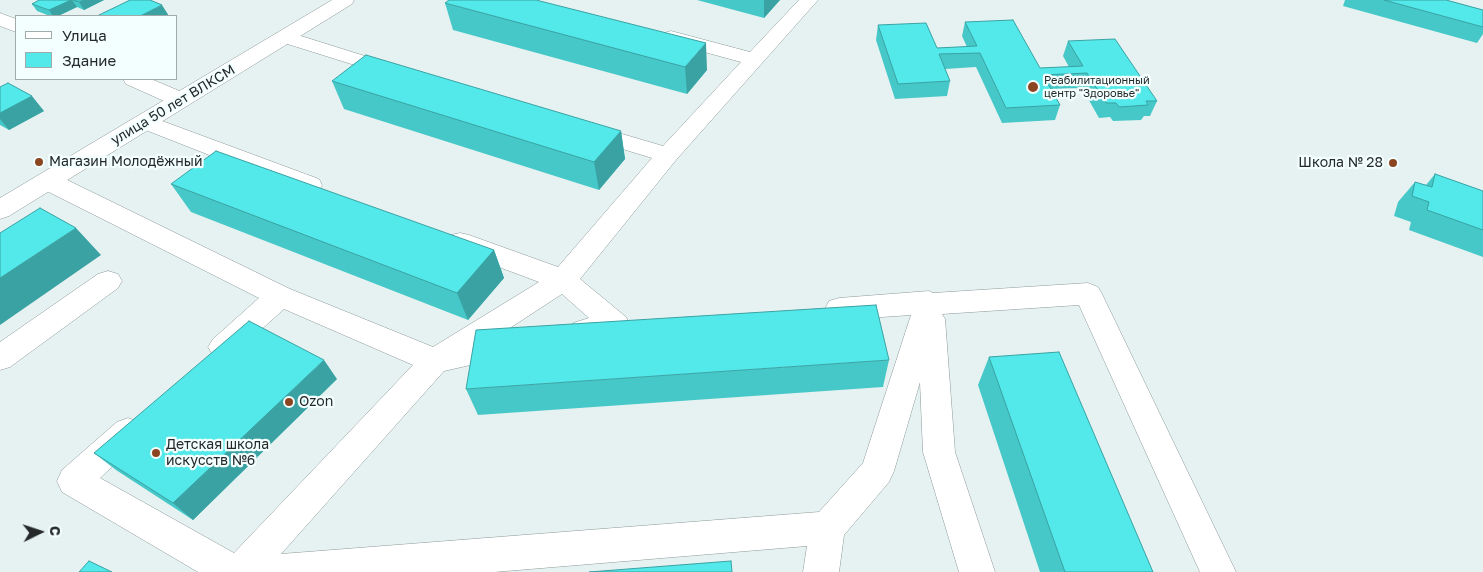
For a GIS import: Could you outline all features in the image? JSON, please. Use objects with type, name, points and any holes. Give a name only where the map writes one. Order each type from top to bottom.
[{"type":"main road","name":"улица 50 лет ВЛКСМ","points":[[0,210],[345,0]]},
{"type":"main road","points":[[241,572],[435,361],[563,280],[668,156],[809,0]]},
{"type":"main road","points":[[0,20],[15,26]]},
{"type":"main road","points":[[650,31],[754,60]]},
{"type":"main road","points":[[285,37],[416,78]]},
{"type":"main road","points":[[136,80],[181,100]]},
{"type":"main road","points":[[146,122],[331,193]]},
{"type":"main road","points":[[565,124],[668,156]]},
{"type":"main road","points":[[48,181],[280,296],[435,361],[530,342]]},
{"type":"main road","points":[[442,235],[563,280],[616,325]]},
{"type":"main road","points":[[0,358],[108,281]]},
{"type":"main road","points":[[812,311],[929,302],[1088,294],[1218,572]]},
{"type":"main road","points":[[199,368],[280,296]]},
{"type":"main road","points":[[821,572],[827,528],[877,471],[929,302]]},
{"type":"main road","points":[[929,302],[940,452],[977,572]]},
{"type":"main road","points":[[558,336],[616,325],[645,323]]},
{"type":"main road","points":[[148,415],[74,481],[232,572]]},
{"type":"main road","points":[[279,572],[827,528]]},
{"type":"building","points":[[39,0],[71,0],[49,10],[32,4]]},
{"type":"building","points":[[130,0],[150,0],[162,5],[142,15],[99,15]]},
{"type":"building","points":[[449,0],[536,0],[706,43],[685,67],[445,3]]},
{"type":"building","points":[[1384,0],[1446,0],[1483,10],[1483,27]]},
{"type":"building","points":[[1013,20],[1040,68],[1083,66],[1068,41],[1115,39],[1157,101],[1146,101],[1148,105],[1119,107],[1116,103],[1106,103],[1087,73],[1043,75],[1060,105],[1006,108],[980,53],[939,54],[950,81],[898,84],[878,25],[926,23],[937,48],[977,46],[965,22]]},
{"type":"building","points":[[366,55],[621,131],[594,162],[332,81]]},
{"type":"building","points":[[8,83],[32,96],[0,113],[0,87]]},
{"type":"building","points":[[216,151],[494,250],[457,293],[171,184]]},
{"type":"building","points":[[1435,174],[1483,191],[1483,230],[1427,210],[1429,202],[1412,196],[1415,182],[1432,187]]},
{"type":"building","points":[[40,208],[76,228],[0,278],[0,233]]},
{"type":"building","points":[[876,305],[889,360],[466,389],[476,330]]},
{"type":"building","points":[[249,321],[324,360],[173,503],[94,453]]},
{"type":"building","points":[[1059,352],[1153,572],[1065,572],[989,357]]},
{"type":"building","points":[[89,561],[112,572],[79,572]]},
{"type":"building","points":[[731,561],[732,572],[589,572]]},
{"type":"place","name":"Реабилитационный центр \"Здоровье\"","points":[[1033,87]]},
{"type":"place","name":"Магазин Молодёжный","points":[[39,162]]},
{"type":"place","name":"Школа № 28","points":[[1393,163]]},
{"type":"place","name":"Ozon","points":[[289,402]]},
{"type":"place","name":"Детская школа искусств №6","points":[[156,453]]}]
